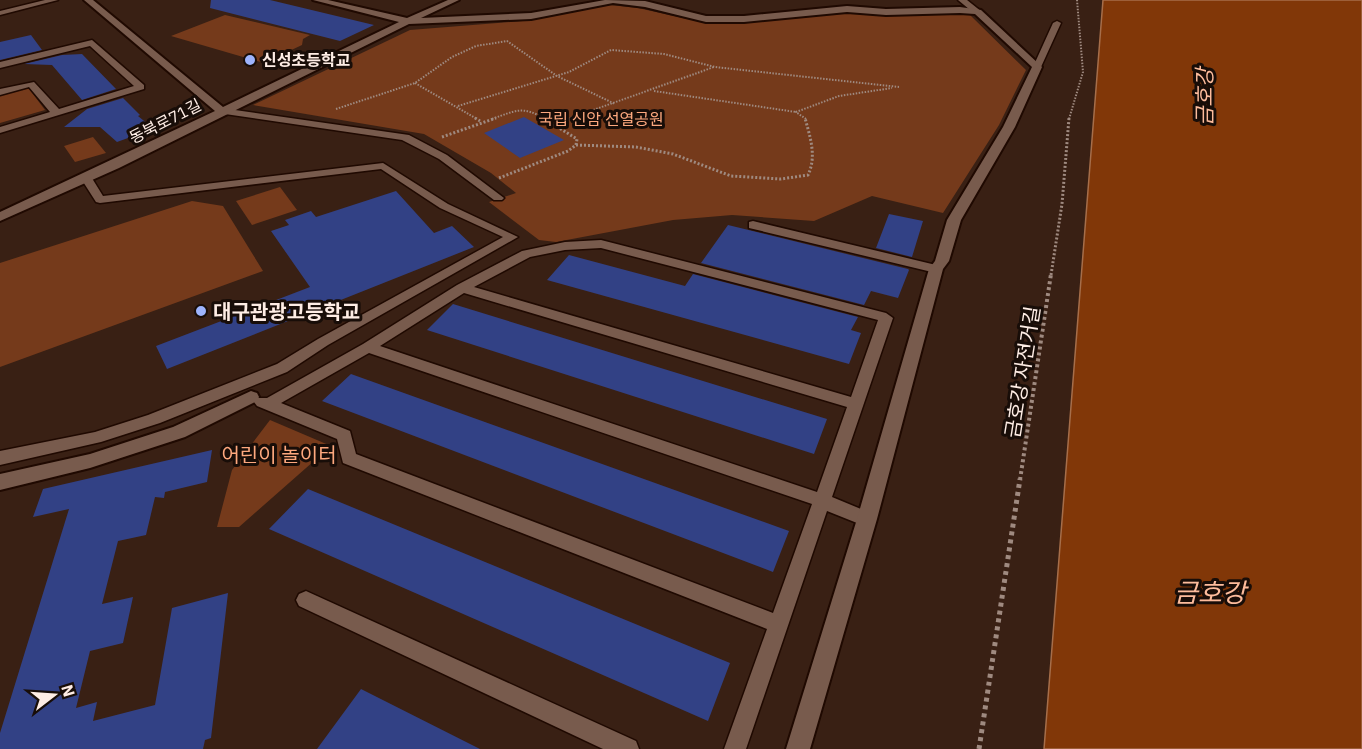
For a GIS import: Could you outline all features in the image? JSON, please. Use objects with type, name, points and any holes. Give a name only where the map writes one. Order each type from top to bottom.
[{"type":"street","name":"동북로71길","points":[[0,217],[221,111],[88,0]]},
{"type":"street","points":[[317,0],[407,21],[479,20],[531,16],[613,1],[645,4],[706,19],[744,19],[847,9],[978,12],[1037,67],[1010,127],[954,220],[942,261],[936,269],[867,519],[798,749]]},
{"type":"street","points":[[221,111],[455,0]]},
{"type":"street","points":[[0,482],[90,461],[259,401]]},
{"type":"lane","points":[[0,12],[54,0]]},
{"type":"lane","points":[[962,0],[978,12]]},
{"type":"lane","points":[[1037,67],[1057,23]]},
{"type":"lane","points":[[0,65],[92,43],[141,87],[0,130]]},
{"type":"lane","points":[[0,92],[31,84],[57,113]]},
{"type":"lane","points":[[221,111],[305,121],[405,137],[422,144],[482,184],[498,198]]},
{"type":"lane","points":[[0,459],[95,438],[154,419],[282,368],[323,342],[512,237],[444,206],[383,166],[100,200],[86,177]]},
{"type":"lane","points":[[753,225],[936,269]]},
{"type":"lane","points":[[259,401],[368,347],[462,288],[526,254],[565,246],[601,244],[886,318],[820,500],[735,749]]},
{"type":"lane","points":[[462,288],[855,404]]},
{"type":"lane","points":[[368,347],[820,500],[867,519]]},
{"type":"lane","points":[[259,401],[344,435],[350,458],[778,624]]},
{"type":"lane","points":[[306,600],[628,749]]},
{"type":"path","name":"금호강 자전거길","points":[[979,749],[1062,204],[1069,116],[1083,72],[1077,0]]},
{"type":"path","points":[[305,121],[374,94],[415,83],[452,57],[476,46],[507,41],[557,76],[615,104]]},
{"type":"path","points":[[458,106],[523,84],[557,76],[611,50],[664,54],[715,67],[899,87],[839,96],[796,112]]},
{"type":"path","points":[[554,125],[715,67]]},
{"type":"path","points":[[415,83],[458,106],[480,122]]},
{"type":"path","points":[[482,184],[568,151],[576,145],[636,147],[673,154],[731,176],[781,179],[808,175],[813,167],[814,156],[805,117],[796,112],[653,91]]},
{"type":"path","points":[[422,144],[520,109],[532,111],[577,139],[576,145]]},
{"type":"green space","name":"국립 신암 선열공원","points":[[610,5],[638,8],[701,22],[741,23],[843,11],[958,11],[969,14],[1026,70],[999,125],[943,213],[872,196],[814,221],[732,215],[673,220],[556,242],[539,240],[489,202],[516,193],[491,173],[424,134],[253,105],[410,30],[522,21],[579,8]]},
{"type":"green space","points":[[225,15],[310,35],[303,39],[302,45],[264,63],[171,36]]},
{"type":"green space","points":[[27,86],[45,110],[0,123],[0,93]]},
{"type":"green space","points":[[93,137],[106,153],[75,162],[64,146]]},
{"type":"green space","points":[[280,187],[297,210],[252,225],[236,201]]},
{"type":"green space","points":[[192,201],[223,206],[263,271],[0,367],[0,263]]},
{"type":"green space","name":"어린이 놀이터","points":[[270,420],[331,446],[239,527],[217,527],[232,470]]},
{"type":"water","name":"금호강","points":[[1103,0],[1362,0],[1362,749],[1044,749]]},
{"type":"building","points":[[211,0],[270,0],[374,25],[340,41],[210,8]]},
{"type":"building","points":[[31,35],[42,50],[0,60],[0,42]]},
{"type":"building","points":[[82,54],[116,89],[82,100],[52,65],[24,64],[62,55]]},
{"type":"building","points":[[123,98],[149,125],[145,126],[150,130],[117,142],[100,127],[64,127],[87,109]]},
{"type":"building","points":[[524,117],[564,140],[520,158],[484,133]]},
{"type":"building","points":[[396,191],[434,233],[452,226],[474,247],[167,369],[156,346],[310,287],[271,231],[289,225],[285,220],[311,211],[316,217]]},
{"type":"building","points":[[889,214],[923,221],[912,257],[876,248]]},
{"type":"building","points":[[728,225],[909,270],[898,298],[871,291],[864,305],[701,263]]},
{"type":"building","points":[[569,255],[685,286],[693,274],[858,317],[851,330],[861,333],[849,364],[547,280]]},
{"type":"building","points":[[453,304],[827,419],[814,454],[427,330]]},
{"type":"building","points":[[351,374],[789,531],[773,572],[322,401]]},
{"type":"building","points":[[212,450],[207,482],[165,492],[164,498],[155,497],[146,535],[118,541],[102,604],[133,597],[123,643],[90,651],[76,708],[97,702],[93,721],[155,705],[172,608],[228,593],[211,738],[205,740],[203,749],[0,749],[0,733],[69,509],[33,517],[43,489]]},
{"type":"building","points":[[308,489],[730,663],[708,721],[269,529]]},
{"type":"building","points":[[361,689],[480,749],[317,749]]},
{"type":"place","name":"신성초등학교","points":[[250,60]]},
{"type":"place","name":"대구관광고등학교","points":[[201,311]]}]
